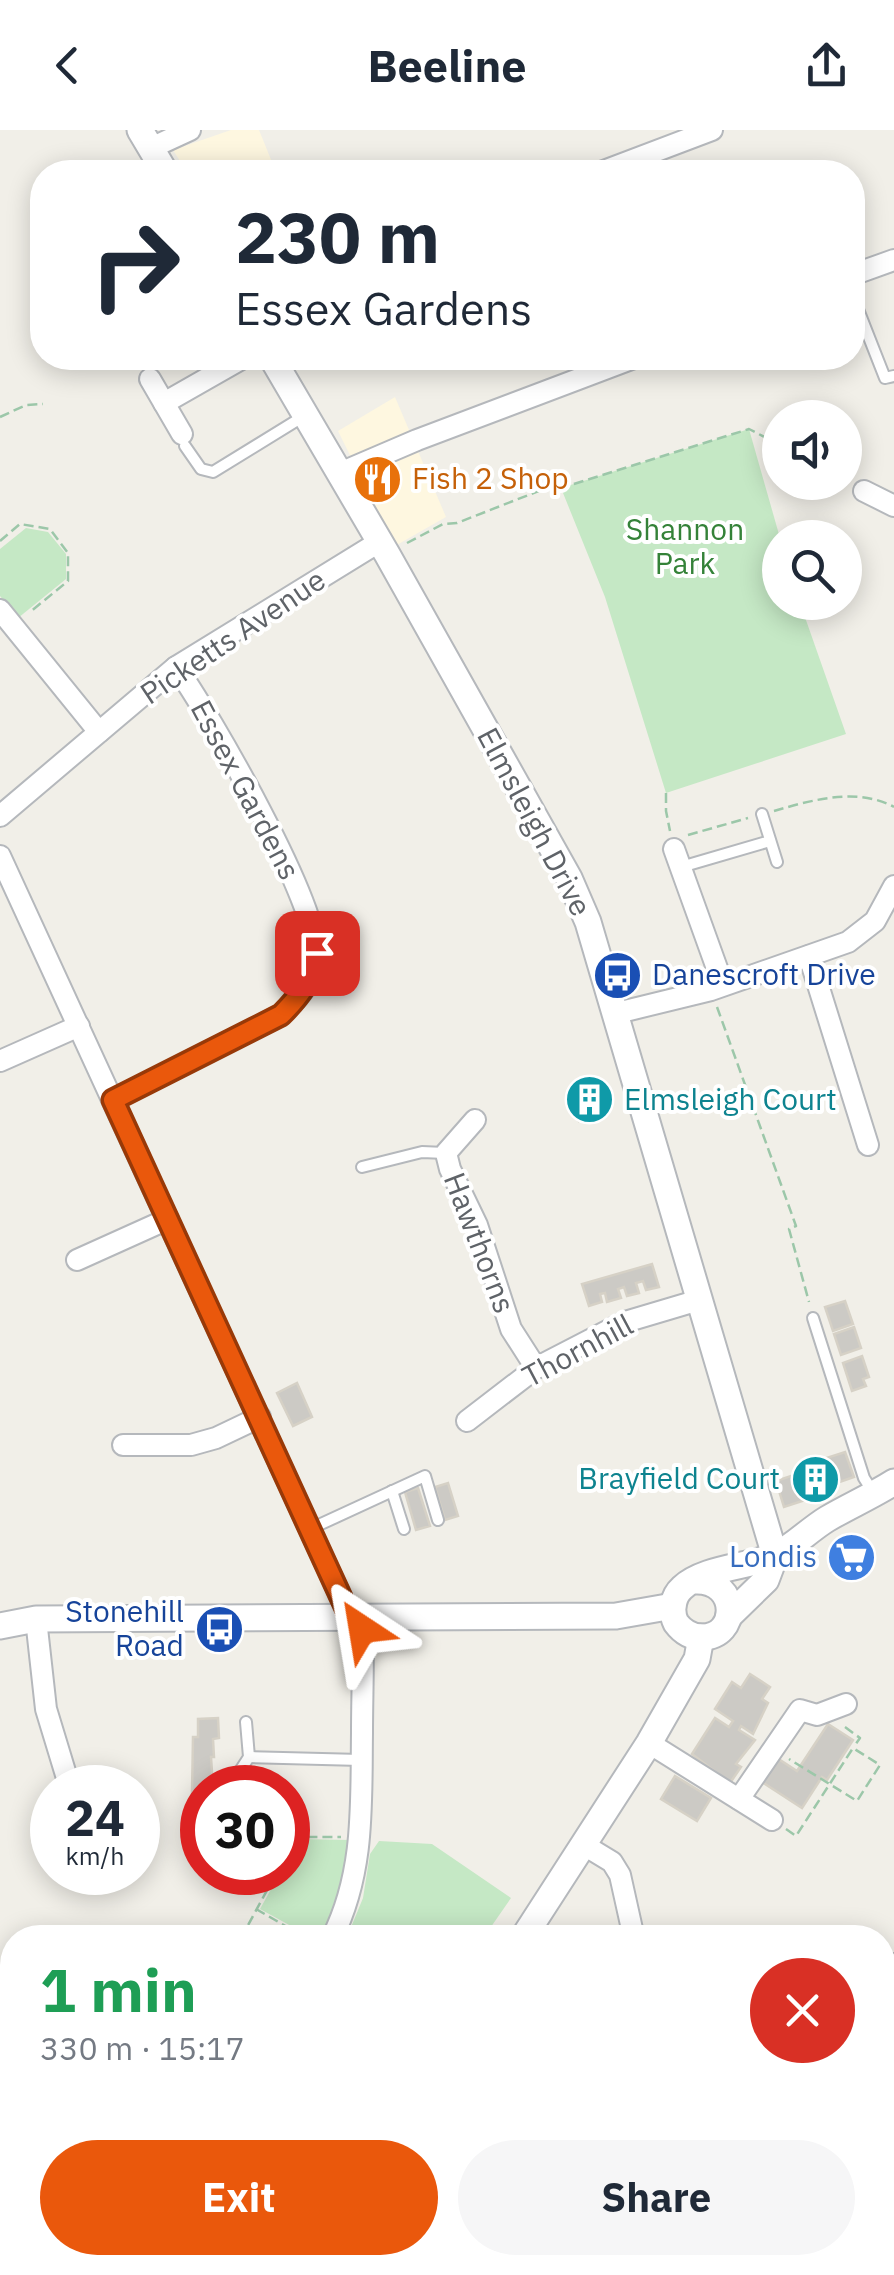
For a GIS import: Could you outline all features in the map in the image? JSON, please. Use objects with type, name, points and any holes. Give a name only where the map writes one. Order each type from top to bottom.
[{"type":"street","points":[[146,139],[190,130]]},
{"type":"street","points":[[633,160],[712,130]]},
{"type":"street","points":[[865,270],[894,260]]},
{"type":"street","points":[[164,403],[222,370]]},
{"type":"street","name":"Elmsleigh Drive","points":[[279,370],[569,878],[588,922],[775,1556]]},
{"type":"street","points":[[340,473],[602,370]]},
{"type":"street","points":[[150,379],[184,440]]},
{"type":"street","points":[[864,491],[894,506]]},
{"type":"street","name":"Picketts Avenue","points":[[0,816],[176,667],[383,548]]},
{"type":"street","points":[[6,618],[99,732]]},
{"type":"street","name":"Essex Gardens","points":[[113,1100],[281,1015],[300,996],[314,972],[317,953],[303,900],[219,732],[176,667]]},
{"type":"street","points":[[676,852],[717,987]]},
{"type":"street","points":[[0,856],[310,1529],[356,1617],[360,1837],[356,1874],[338,1925]]},
{"type":"street","points":[[617,1013],[717,987],[848,942],[874,920],[894,886]]},
{"type":"street","points":[[809,956],[868,1145]]},
{"type":"street","points":[[0,1060],[79,1026]]},
{"type":"street","name":"Hawthorns","points":[[474,1120],[446,1153],[477,1225],[511,1329],[536,1368]]},
{"type":"street","points":[[77,1260],[168,1219]]},
{"type":"street","name":"Thornhill","points":[[467,1421],[536,1368],[626,1322],[699,1300]]},
{"type":"street","points":[[124,1445],[190,1445],[216,1438],[260,1417]]},
{"type":"street","points":[[775,1556],[766,1580],[728,1616],[718,1632],[700,1637],[683,1631],[673,1615],[681,1589],[727,1568],[775,1556],[826,1520],[884,1488]]},
{"type":"street","points":[[698,1580],[723,1590],[730,1607],[728,1616]]},
{"type":"street","points":[[0,1626],[36,1619],[616,1616],[673,1606]]},
{"type":"street","points":[[36,1619],[46,1708],[63,1765]]},
{"type":"street","points":[[532,1925],[649,1742],[697,1659],[700,1637]]},
{"type":"street","points":[[739,1798],[800,1710],[816,1715],[840,1706]]},
{"type":"street","points":[[649,1742],[772,1820]]},
{"type":"street","points":[[584,1845],[612,1862],[620,1875],[631,1925]]},
{"type":"lane","points":[[865,326],[886,378],[894,376]]},
{"type":"lane","points":[[184,440],[200,469],[213,472],[305,416]]},
{"type":"lane","points":[[762,814],[776,862]]},
{"type":"lane","points":[[676,852],[770,841]]},
{"type":"lane","points":[[362,1167],[422,1152],[446,1153]]},
{"type":"lane","points":[[814,1318],[864,1478],[884,1488]]},
{"type":"lane","points":[[310,1529],[425,1476],[438,1520]]},
{"type":"lane","points":[[392,1491],[404,1530]]},
{"type":"lane","points":[[244,1765],[249,1758],[246,1722]]},
{"type":"lane","points":[[249,1758],[361,1760]]},
{"type":"path","points":[[0,417],[26,405],[43,404]]},
{"type":"path","points":[[383,548],[554,485],[561,488],[750,429],[762,436]]},
{"type":"path","points":[[0,541],[20,524],[50,530],[68,553],[68,581],[6,618]]},
{"type":"path","points":[[666,794],[676,852],[762,814],[825,797],[880,799],[894,807]]},
{"type":"path","points":[[717,987],[796,1226],[789,1229],[814,1318]]},
{"type":"path","points":[[772,1820],[796,1836],[860,1738],[842,1724],[840,1706]]},
{"type":"path","points":[[773,1749],[858,1801],[880,1765],[854,1748]]},
{"type":"path","points":[[310,1838],[360,1837]]},
{"type":"path","points":[[248,1925],[264,1895]]},
{"type":"path","points":[[256,1909],[284,1925]]},
{"type":"shaded area","points":[[231,130],[259,130],[271,160],[179,160],[173,150]]},
{"type":"shaded area","points":[[395,397],[446,517],[395,546],[338,431]]},
{"type":"green space","name":"Shannon Park","points":[[749,429],[762,475],[762,500],[769,500],[775,520],[762,520],[762,620],[806,620],[846,734],[666,793],[605,597],[561,488]]},
{"type":"green space","points":[[26,528],[48,532],[66,554],[66,579],[18,618],[0,596],[0,549]]},
{"type":"green space","points":[[310,1839],[352,1840],[343,1884],[326,1925],[289,1925],[260,1909],[268,1895],[310,1895]]},
{"type":"green space","points":[[379,1841],[432,1844],[511,1898],[492,1925],[352,1925],[363,1898],[370,1854]]},
{"type":"building","name":"Elmsleigh Court","points":[[600,1079],[608,1113],[579,1121],[570,1087]]},
{"type":"building","points":[[652,1264],[659,1287],[646,1290],[643,1281],[636,1283],[639,1293],[627,1296],[624,1287],[618,1289],[621,1298],[607,1302],[605,1293],[600,1294],[602,1302],[589,1306],[582,1284]]},
{"type":"building","points":[[845,1301],[853,1324],[833,1331],[825,1307]]},
{"type":"building","points":[[854,1327],[861,1348],[841,1355],[834,1334]]},
{"type":"building","points":[[862,1356],[869,1377],[863,1379],[866,1386],[852,1391],[843,1363]]},
{"type":"building","points":[[297,1383],[312,1417],[293,1426],[277,1393]]},
{"type":"building","name":"Brayfield Court","points":[[845,1452],[854,1477],[825,1487],[827,1493],[784,1507],[776,1481],[815,1468],[814,1462]]},
{"type":"building","points":[[448,1483],[458,1516],[445,1520],[435,1487]]},
{"type":"building","points":[[418,1488],[430,1526],[416,1530],[405,1492]]},
{"type":"building","points":[[750,1674],[770,1687],[762,1699],[768,1703],[753,1734],[741,1726],[739,1730],[755,1740],[736,1764],[741,1767],[730,1783],[692,1754],[715,1718],[729,1727],[733,1721],[715,1709],[732,1682],[741,1688]]},
{"type":"building","points":[[218,1718],[219,1738],[213,1739],[212,1765],[192,1765],[198,1719]]},
{"type":"building","points":[[828,1724],[853,1740],[827,1780],[822,1777],[802,1808],[762,1782],[777,1758],[797,1771]]},
{"type":"building","points":[[675,1776],[711,1798],[697,1821],[661,1799]]},
{"type":"place","name":"Fish 2 Shop","points":[[377,479]]},
{"type":"place","name":"Danescroft Drive","points":[[617,975]]},
{"type":"place","name":"Elmsleigh Court","points":[[589,1100]]},
{"type":"place","name":"Brayfield Court","points":[[815,1479]]},
{"type":"place","name":"Londis","points":[[852,1557]]},
{"type":"place","name":"Stonehill Road","points":[[219,1629]]},
{"type":"route","points":[[317,953],[314,972],[300,996],[281,1015],[113,1100],[350,1617],[362,1617],[362,1629]]}]
